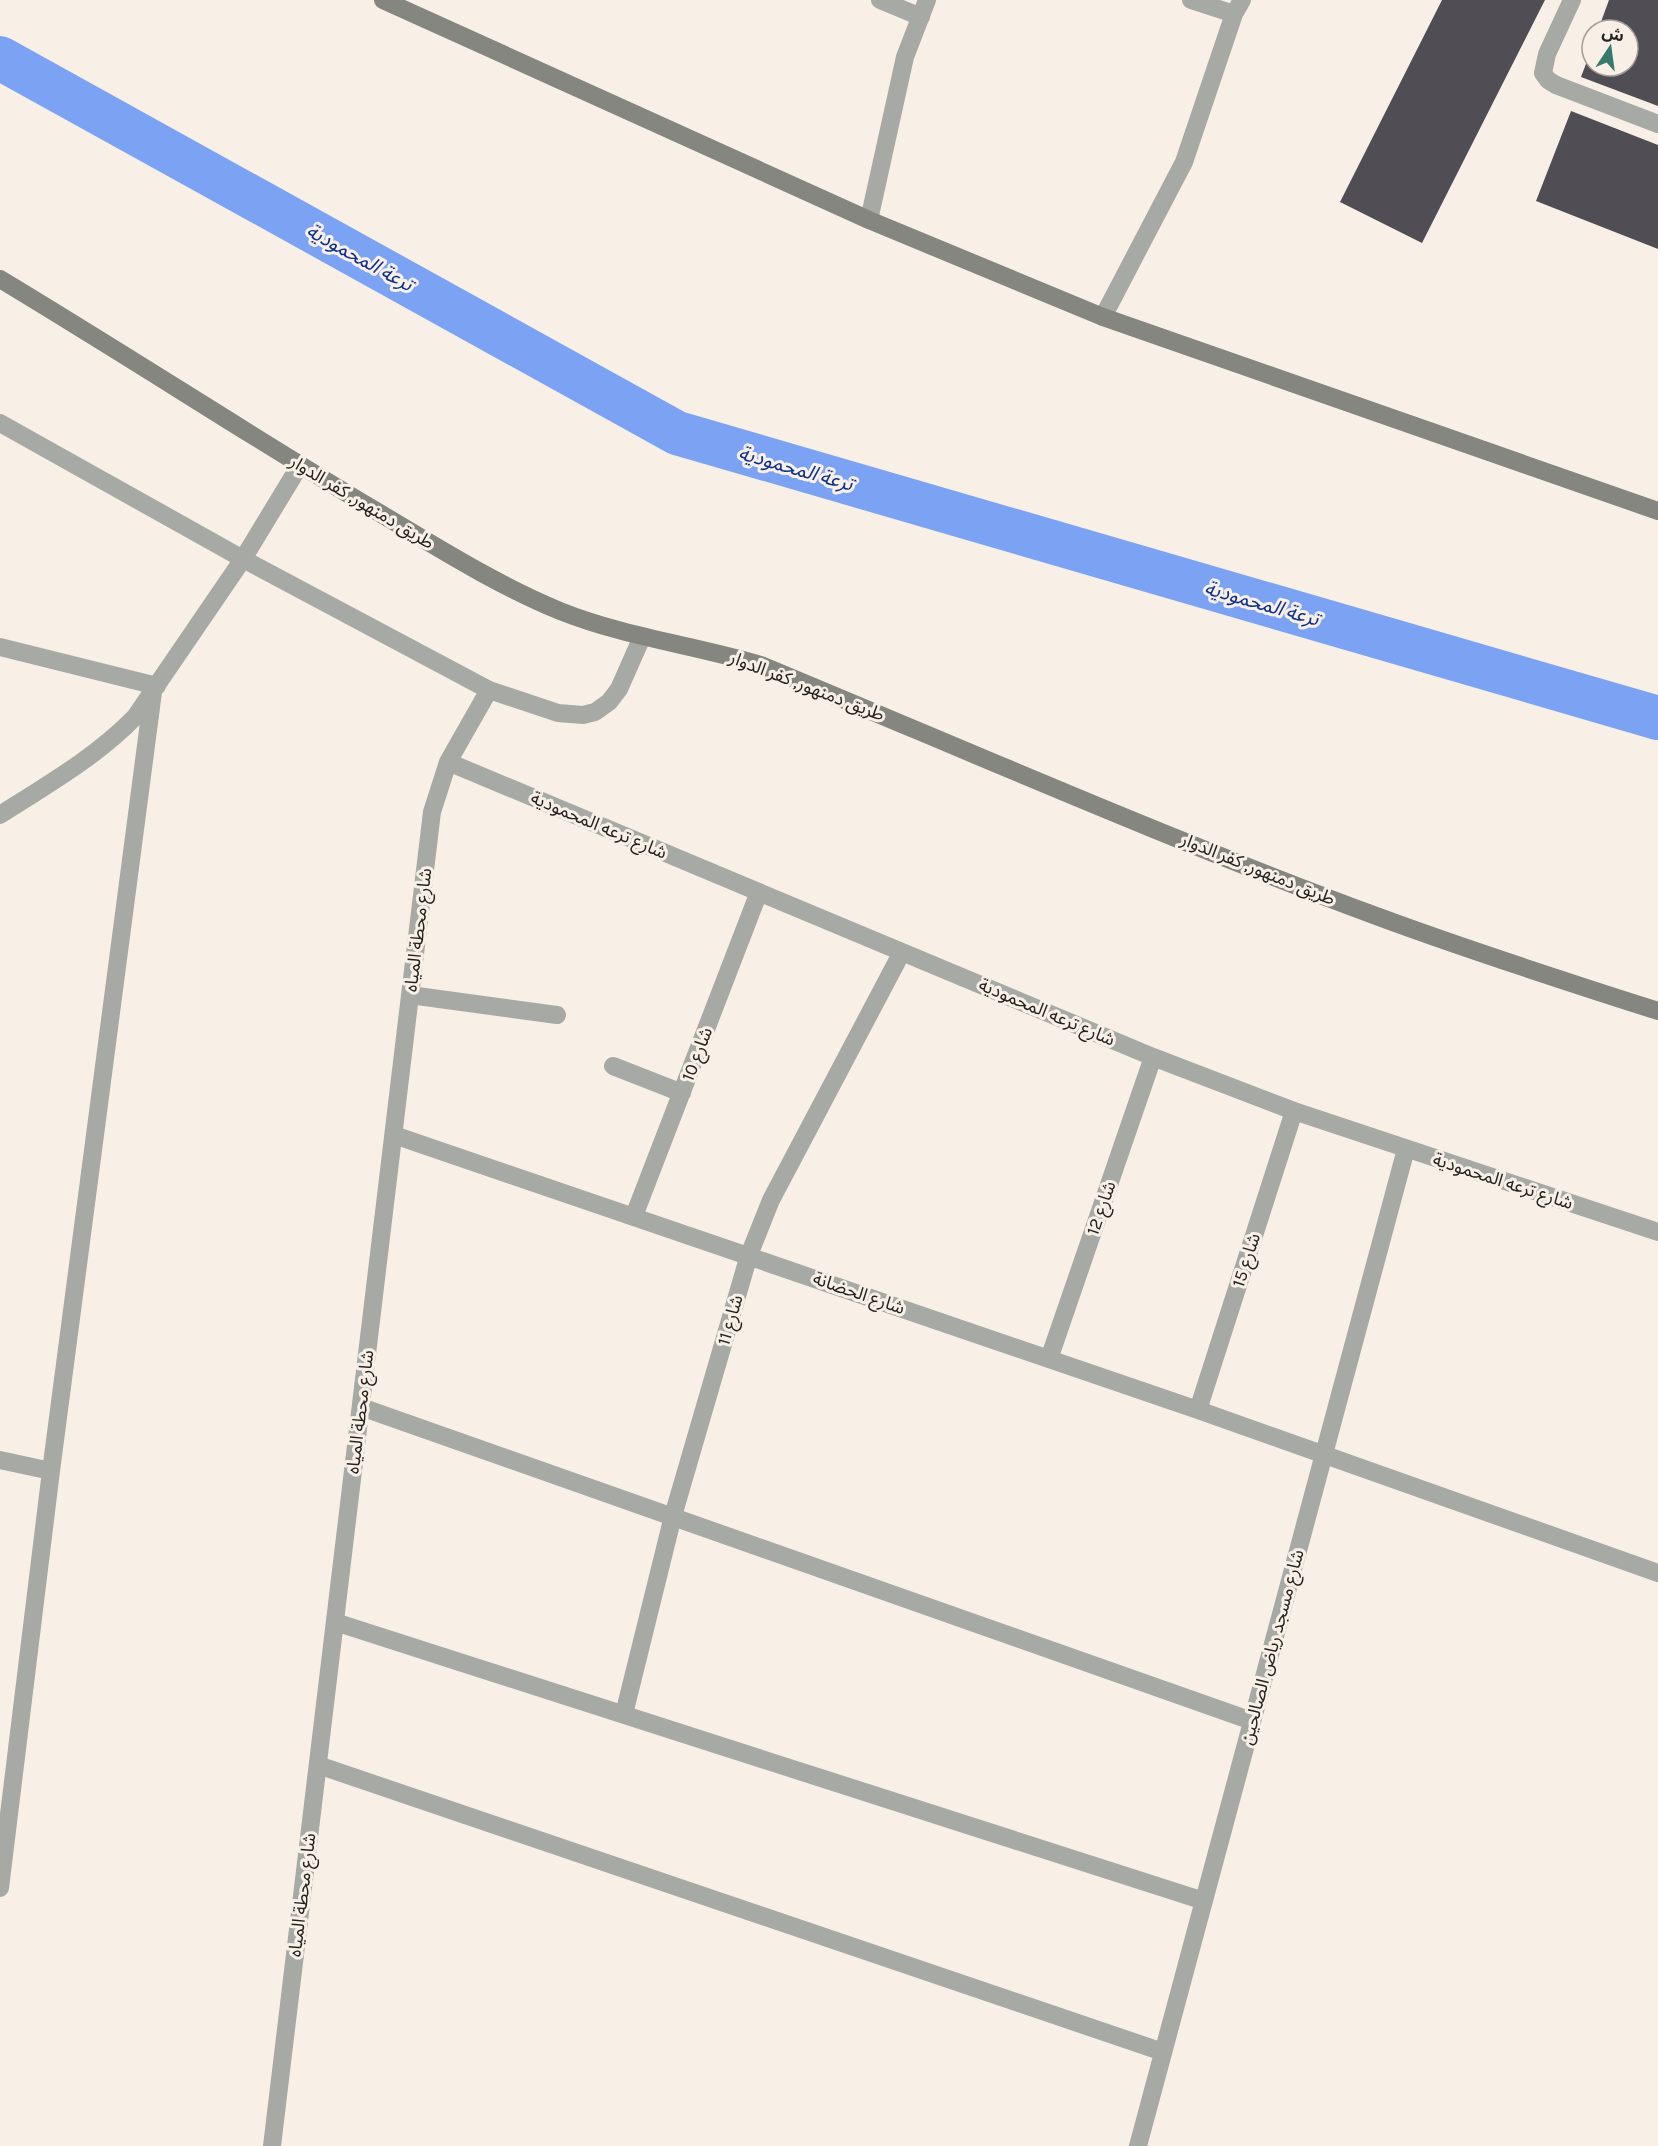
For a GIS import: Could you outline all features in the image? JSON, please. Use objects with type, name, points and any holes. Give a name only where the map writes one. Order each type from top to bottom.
[{"type":"main road","points":[[383,0],[869,220],[1103,317],[1658,511]]},
{"type":"main road","name":"طريق دمنهور, كفر الدوار","points":[[0,279],[300,465],[482,573],[520,593],[600,626],[722,653],[761,665],[1266,874],[1504,961],[1658,1011]]},
{"type":"street","points":[[869,220],[905,57],[924,8],[880,0]]},
{"type":"street","points":[[1103,317],[1184,162],[1238,7],[1191,0]]},
{"type":"street","points":[[1572,0],[1547,54],[1543,73],[1556,85],[1658,124]]},
{"type":"street","points":[[0,423],[243,559],[489,690],[558,713],[583,715],[595,712],[609,702],[619,689],[642,637]]},
{"type":"street","points":[[0,815],[98,751],[135,717],[243,559],[300,465]]},
{"type":"street","points":[[0,647],[155,689]]},
{"type":"street","points":[[0,1888],[5,1812],[155,689]]},
{"type":"street","name":"شارع محطة المياه","points":[[272,2146],[432,812],[448,762],[489,690]]},
{"type":"street","name":"شارع ترعه المحمودية","points":[[448,762],[1153,1057],[1294,1111],[1658,1232]]},
{"type":"street","name":"شارع 10","points":[[634,1216],[759,892]]},
{"type":"street","name":"شارع 11","points":[[624,1714],[673,1516],[748,1255],[771,1200],[902,952]]},
{"type":"street","points":[[410,995],[557,1015]]},
{"type":"street","name":"شارع 12","points":[[1049,1359],[1153,1057]]},
{"type":"street","points":[[613,1066],[682,1093]]},
{"type":"street","name":"شارع 15","points":[[1198,1410],[1294,1111]]},
{"type":"street","name":"شارع الحضانة","points":[[394,1135],[1198,1410],[1658,1573]]},
{"type":"street","name":"شارع مسجد رياض الصالحين","points":[[1138,2146],[1406,1149]]},
{"type":"street","points":[[361,1407],[1252,1721]]},
{"type":"street","points":[[0,1460],[51,1472]]},
{"type":"street","points":[[335,1622],[1204,1901]]},
{"type":"street","points":[[318,1765],[1163,2052]]},
{"type":"building","points":[[1442,0],[1545,0],[1422,243],[1340,202]]},
{"type":"building","points":[[1609,0],[1658,0],[1658,106],[1584,78],[1640,78],[1640,18],[1602,18]]},
{"type":"building","points":[[1571,111],[1658,145],[1658,249],[1536,201]]},
{"type":"waterway","name":"ترعة المحمودية","points":[[0,58],[677,433],[1658,718]]}]
